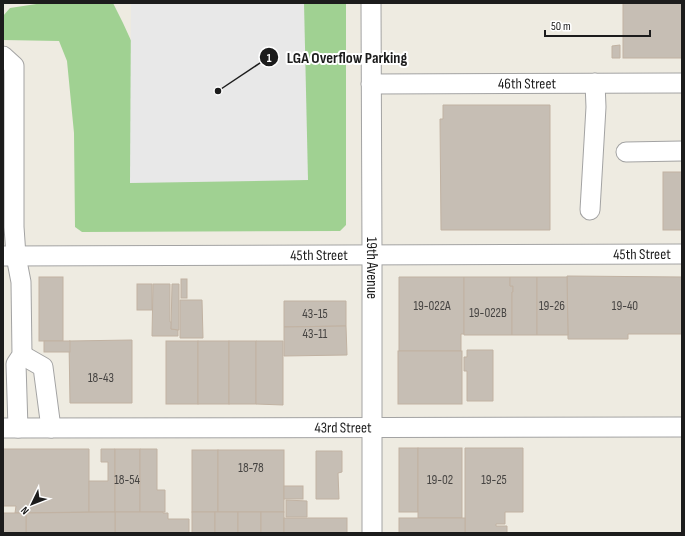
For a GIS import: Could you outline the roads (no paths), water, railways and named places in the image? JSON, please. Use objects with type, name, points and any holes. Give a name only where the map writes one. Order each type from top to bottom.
[{"type":"street","name":"19th Avenue","points":[[371,3],[372,533]]},
{"type":"street","points":[[3,56],[14,66],[9,256],[21,282],[22,355],[16,364],[10,428]]},
{"type":"street","points":[[590,210],[596,107],[595,83]]},
{"type":"street","name":"46th Street","points":[[371,84],[682,83]]},
{"type":"street","points":[[626,152],[682,151]]},
{"type":"street","name":"45th Street","points":[[9,256],[682,254]]},
{"type":"street","points":[[22,355],[43,367],[51,428]]},
{"type":"street","name":"43rd Street","points":[[10,428],[682,427]]},
{"type":"place","name":"LGA Overflow Parking","points":[[218,91]]}]
